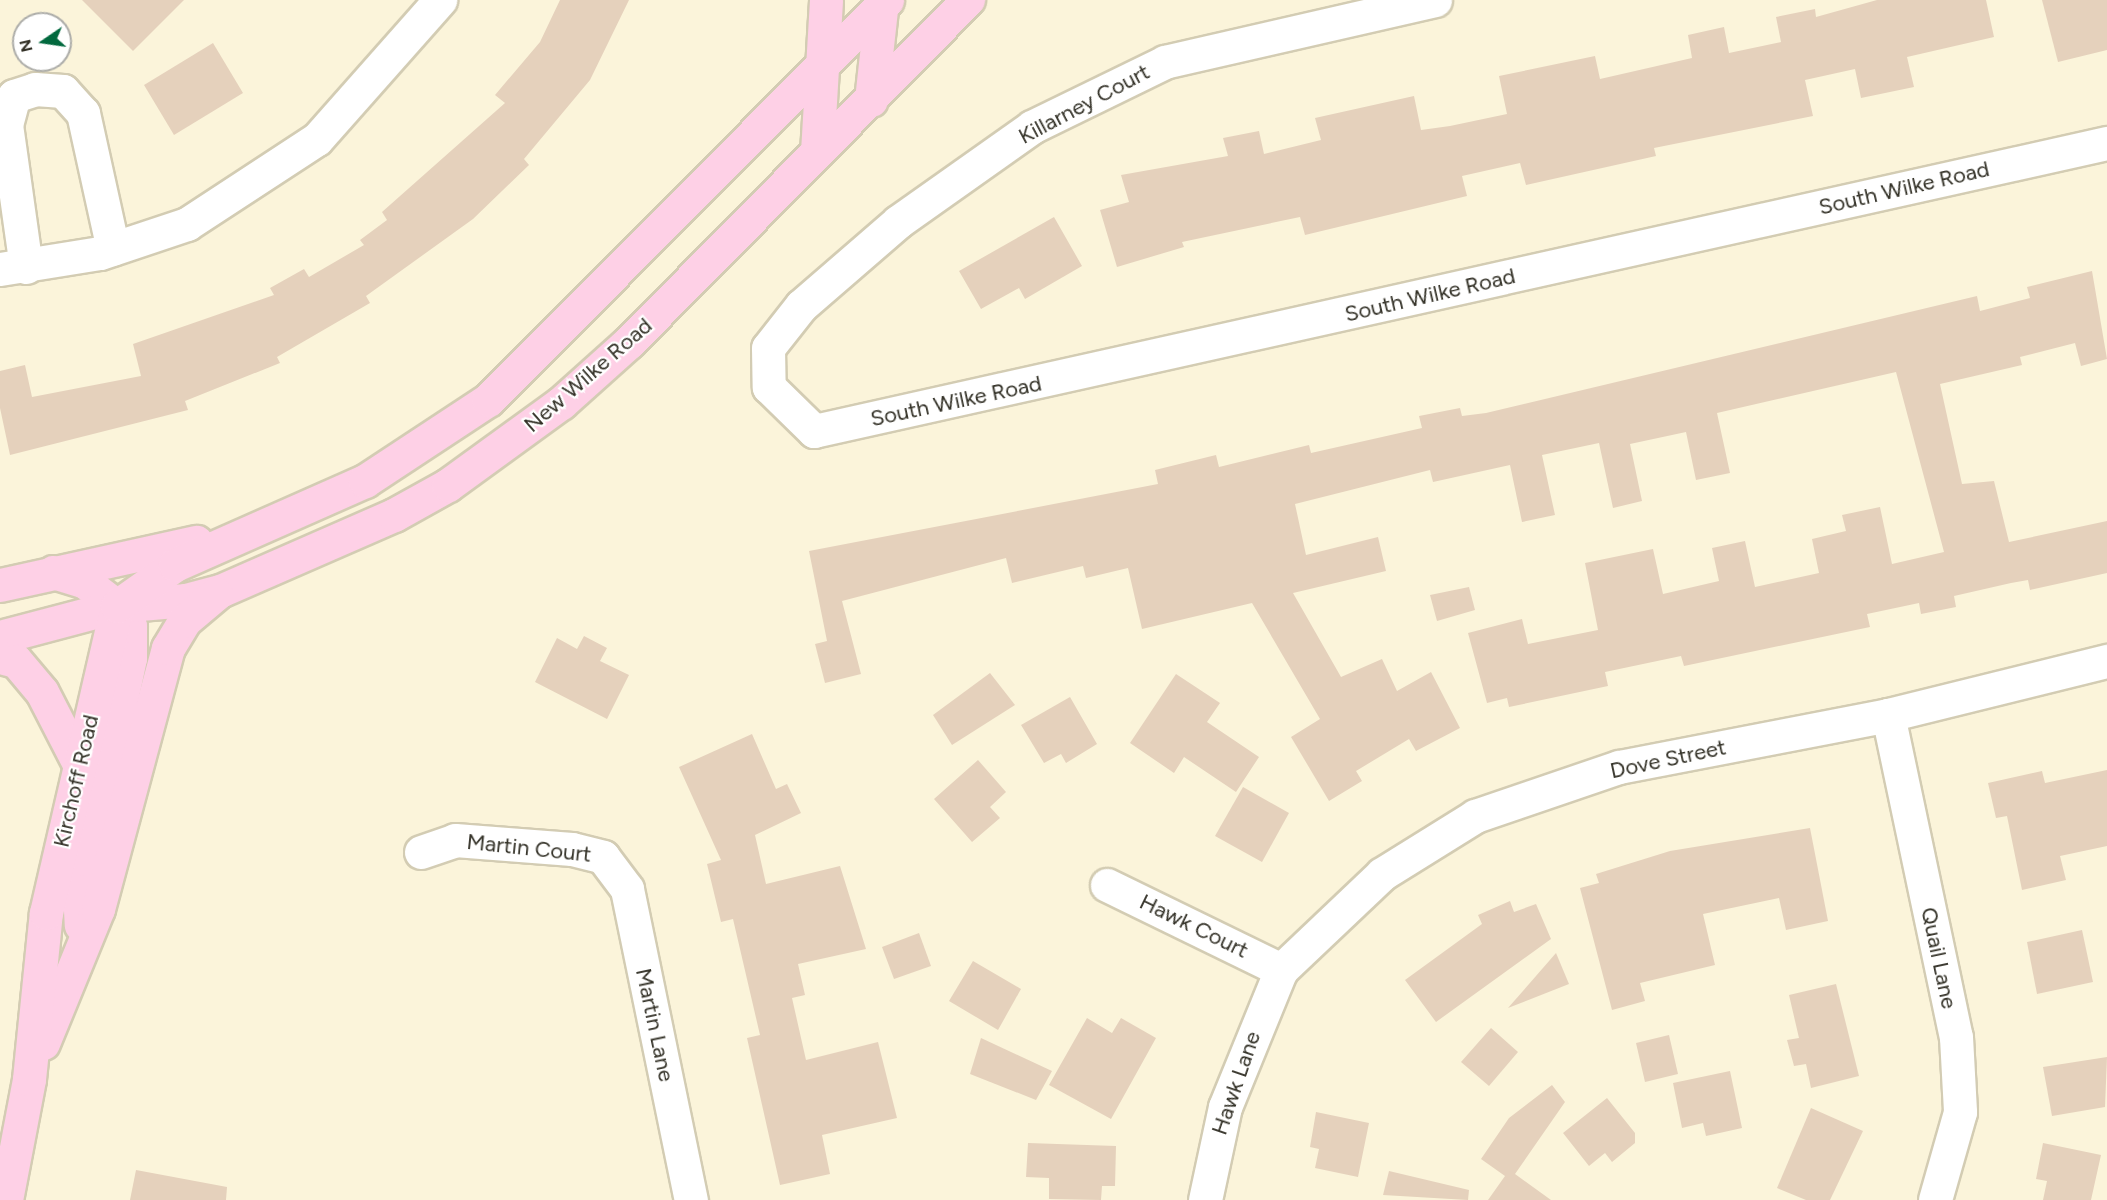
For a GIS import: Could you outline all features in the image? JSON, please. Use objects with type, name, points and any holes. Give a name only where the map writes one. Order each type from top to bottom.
[{"type":"main road","points":[[817,152],[819,64],[826,0]]},
{"type":"main road","name":"New Wilke Road","points":[[117,606],[186,600],[220,591],[394,515],[508,444],[629,342],[968,0]]},
{"type":"main road","points":[[0,637],[117,606],[175,565],[222,542],[365,481],[488,400],[819,64],[884,2]]},
{"type":"main road","points":[[871,100],[884,2]]},
{"type":"main road","points":[[0,585],[200,541],[222,542]]},
{"type":"main road","points":[[53,572],[85,582],[117,606],[130,626],[130,658],[79,891],[83,945]]},
{"type":"main road","name":"Kirchoff Road","points":[[29,1079],[98,909],[168,648],[184,621],[220,591]]},
{"type":"main road","name":"Kirchoff Road","points":[[6,1200],[29,1079],[46,913],[117,606]]},
{"type":"main road","points":[[0,657],[16,661],[42,692],[80,766]]},
{"type":"street","points":[[113,249],[83,113],[63,91],[35,89],[14,96],[6,125],[13,268],[113,249],[187,224],[317,139],[440,0]]},
{"type":"street","name":"Killarney Court","points":[[769,387],[768,348],[801,306],[898,222],[1032,127],[1165,62],[1435,0]]},
{"type":"street","name":"South Wilke Road","points":[[769,387],[814,431],[2107,143]]},
{"type":"street","name":"Dove Street","points":[[1281,970],[1382,874],[1475,816],[1619,767],[1888,715],[2107,661]]},
{"type":"street","name":"Quail Lane","points":[[1888,715],[1956,1037],[1960,1112],[1935,1200]]},
{"type":"street","name":"Martin Court","points":[[421,852],[455,840],[572,849],[603,857]]},
{"type":"street","name":"Martin Lane","points":[[603,857],[627,890],[691,1200]]},
{"type":"street","name":"Hawk Court","points":[[1107,885],[1281,970]]},
{"type":"street","name":"Hawk Lane","points":[[1204,1200],[1225,1107],[1281,970]]},
{"type":"building","points":[[82,0],[184,0],[133,51]]},
{"type":"building","points":[[560,0],[629,0],[590,80],[524,159],[529,165],[473,219],[366,296],[370,303],[277,357],[280,363],[185,401],[188,410],[10,455],[0,408],[0,371],[25,365],[32,397],[141,376],[133,344],[274,295],[270,288],[304,269],[309,277],[364,245],[360,240],[387,220],[382,212],[505,103],[495,95],[540,42]]},
{"type":"building","points":[[1877,0],[1986,0],[1994,37],[1907,57],[1914,87],[1861,98],[1855,69],[1805,80],[1813,116],[1654,148],[1656,156],[1526,185],[1520,163],[1462,176],[1467,196],[1305,235],[1300,217],[1182,242],[1184,247],[1117,267],[1100,210],[1129,202],[1121,175],[1228,156],[1223,138],[1259,131],[1264,154],[1321,140],[1315,118],[1414,96],[1421,130],[1507,114],[1499,76],[1595,56],[1600,79],[1692,58],[1688,35],[1724,27],[1729,53],[1781,42],[1776,17],[1815,9],[1816,17]]},
{"type":"building","points":[[2042,0],[2107,0],[2107,50],[2058,62]]},
{"type":"building","points":[[213,43],[243,93],[174,135],[144,85]]},
{"type":"building","points":[[1054,217],[1082,266],[1025,299],[1019,288],[981,309],[959,271]]},
{"type":"building","points":[[2092,271],[2107,359],[2081,366],[2075,343],[2020,357],[2022,365],[1940,384],[1962,484],[1994,481],[2009,542],[2107,521],[2107,573],[2030,590],[2028,580],[2011,583],[1954,596],[1956,607],[1921,614],[1919,603],[1867,614],[1870,627],[1684,666],[1681,656],[1605,672],[1608,686],[1509,707],[1507,698],[1487,703],[1468,633],[1522,619],[1528,644],[1598,630],[1585,563],[1653,549],[1663,594],[1719,581],[1712,548],[1745,541],[1755,587],[1819,573],[1812,539],[1846,531],[1842,515],[1880,507],[1892,564],[1944,552],[1896,372],[1717,413],[1730,473],[1696,480],[1686,432],[1630,444],[1642,501],[1613,508],[1599,443],[1542,455],[1555,515],[1522,522],[1510,465],[1433,482],[1430,470],[1295,504],[1306,555],[1378,537],[1386,571],[1293,593],[1341,677],[1382,659],[1397,691],[1431,672],[1460,728],[1416,751],[1409,739],[1356,771],[1362,781],[1329,801],[1291,737],[1320,719],[1252,603],[1142,629],[1128,568],[1086,578],[1083,566],[1012,583],[1006,558],[842,601],[861,674],[825,683],[815,644],[827,641],[809,551],[1158,484],[1155,470],[1216,455],[1219,467],[1309,445],[1311,453],[1422,428],[1419,416],[1460,408],[1462,416],[1486,413],[1977,296],[1980,311],[2030,298],[2027,287]]},
{"type":"building","points":[[1469,587],[1475,610],[1437,621],[1430,595]]},
{"type":"building","points":[[584,636],[607,648],[600,661],[629,675],[607,719],[535,682],[557,638],[577,649]]},
{"type":"building","points":[[990,673],[1015,705],[952,745],[933,715]]},
{"type":"building","points":[[1176,674],[1220,703],[1207,722],[1259,757],[1236,792],[1184,757],[1174,773],[1130,743]]},
{"type":"building","points":[[1070,697],[1097,744],[1066,763],[1061,754],[1044,763],[1021,725]]},
{"type":"building","points":[[752,734],[776,789],[787,784],[801,813],[755,835],[766,884],[840,866],[866,949],[798,964],[805,995],[792,998],[806,1060],[878,1042],[897,1118],[822,1135],[830,1174],[780,1185],[747,1038],[760,1035],[733,919],[721,922],[707,864],[721,860],[679,767]]},
{"type":"building","points":[[978,760],[1006,792],[990,807],[1000,818],[972,842],[934,799]]},
{"type":"building","points":[[2107,770],[2107,846],[2060,856],[2066,880],[2022,890],[2007,816],[1996,818],[1988,783],[2042,771],[2045,783]]},
{"type":"building","points":[[1243,787],[1289,813],[1262,862],[1215,836]]},
{"type":"building","points":[[1810,828],[1828,921],[1786,930],[1779,898],[1703,914],[1715,965],[1640,983],[1645,1001],[1612,1010],[1580,888],[1599,883],[1596,874],[1670,851]]},
{"type":"building","points":[[1510,901],[1514,912],[1536,904],[1551,939],[1436,1022],[1405,980],[1482,924],[1478,915]]},
{"type":"building","points":[[2082,930],[2093,982],[2037,994],[2027,942]]},
{"type":"building","points":[[919,933],[931,966],[894,979],[882,947]]},
{"type":"building","points":[[1556,953],[1569,984],[1508,1008]]},
{"type":"building","points":[[973,961],[1021,989],[998,1030],[949,1001]]},
{"type":"building","points":[[1836,984],[1859,1076],[1811,1088],[1806,1064],[1794,1066],[1787,1040],[1799,1038],[1789,995]]},
{"type":"building","points":[[1087,1018],[1112,1033],[1121,1018],[1156,1038],[1111,1119],[1049,1085]]},
{"type":"building","points":[[1491,1028],[1518,1052],[1489,1086],[1461,1062]]},
{"type":"building","points":[[1669,1035],[1678,1074],[1645,1082],[1636,1043]]},
{"type":"building","points":[[981,1038],[1052,1071],[1036,1100],[970,1074]]},
{"type":"building","points":[[2107,1057],[2105,1107],[2052,1116],[2043,1067]]},
{"type":"building","points":[[1730,1071],[1742,1128],[1706,1136],[1703,1123],[1682,1128],[1673,1083]]},
{"type":"building","points":[[1552,1085],[1565,1102],[1515,1174],[1551,1200],[1488,1200],[1505,1176],[1481,1159],[1509,1118]]},
{"type":"building","points":[[1607,1098],[1635,1133],[1635,1143],[1612,1162],[1605,1153],[1589,1166],[1563,1133]]},
{"type":"building","points":[[1811,1108],[1863,1131],[1830,1200],[1806,1200],[1777,1188]]},
{"type":"building","points":[[1316,1112],[1369,1123],[1358,1177],[1315,1168],[1319,1149],[1310,1147]]},
{"type":"building","points":[[1028,1143],[1116,1146],[1115,1186],[1102,1186],[1101,1200],[1049,1199],[1049,1178],[1026,1177]]},
{"type":"building","points":[[2043,1143],[2101,1155],[2091,1200],[2043,1200],[2047,1181],[2036,1179]]},
{"type":"building","points":[[136,1170],[227,1187],[226,1200],[130,1200]]},
{"type":"building","points":[[1389,1171],[1469,1190],[1468,1200],[1383,1195]]}]
